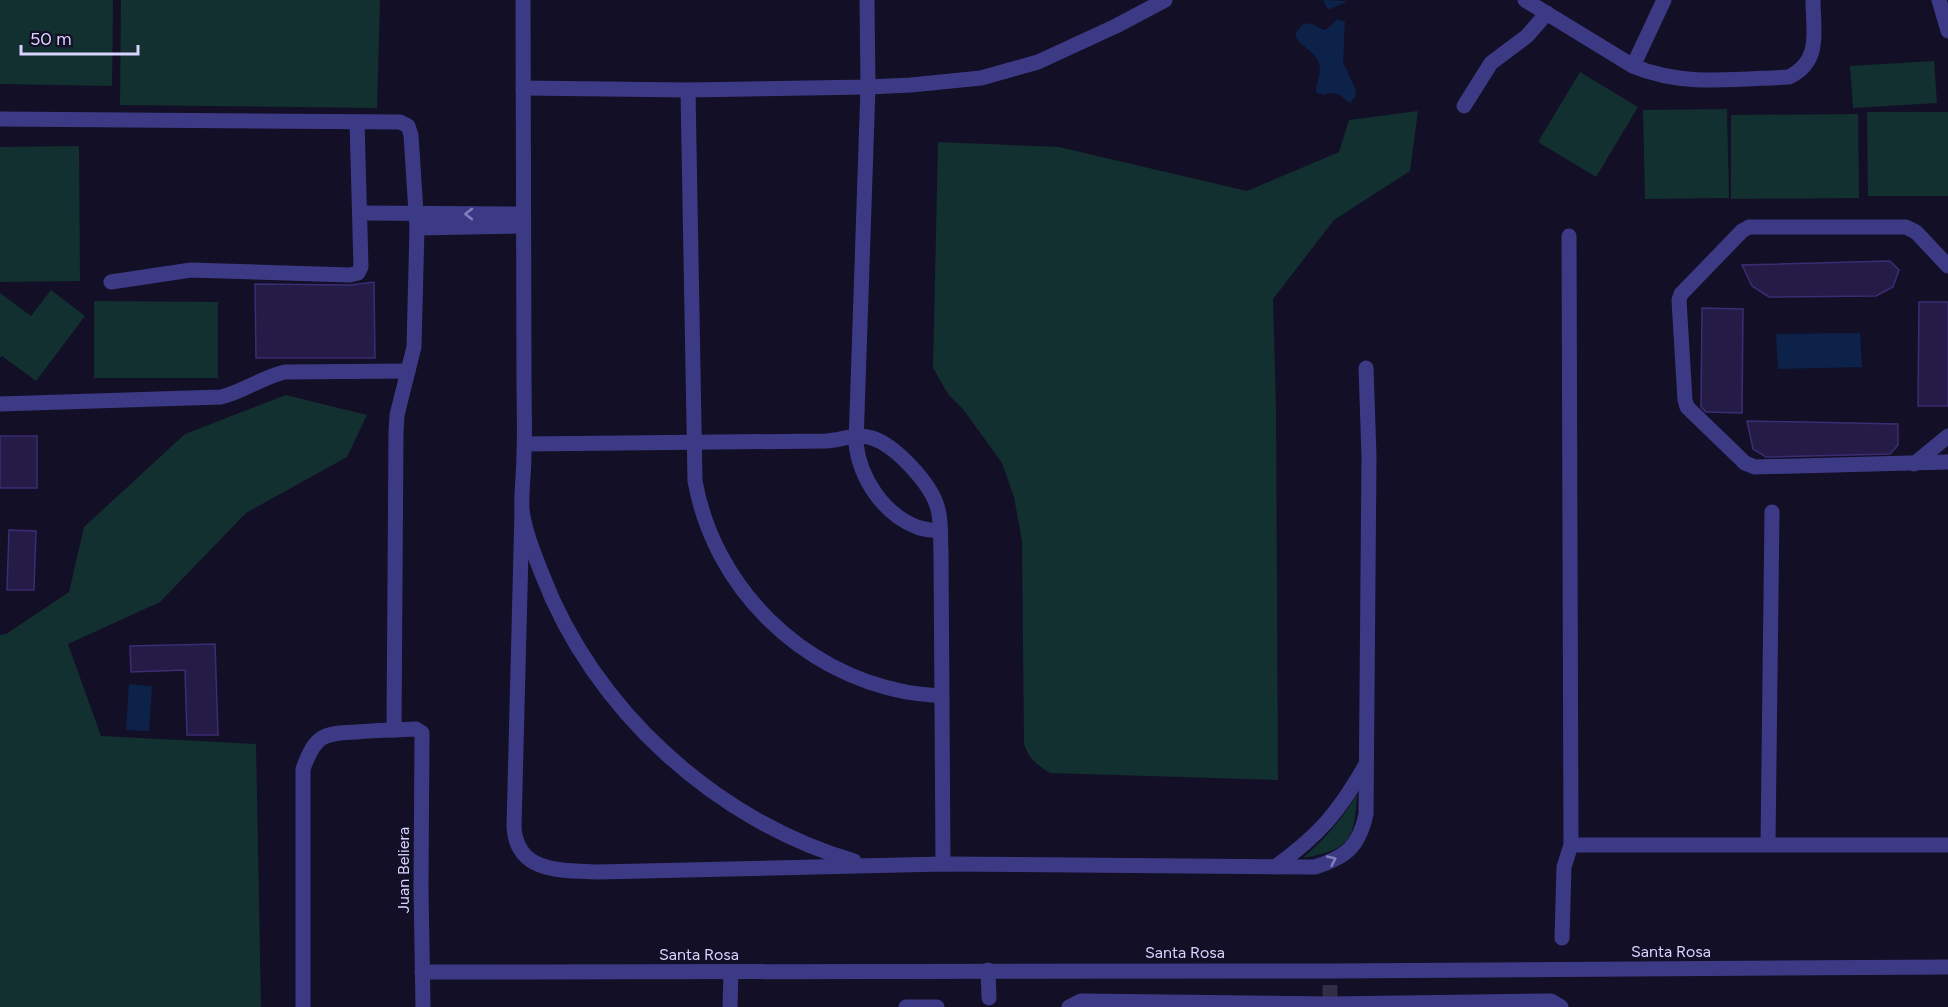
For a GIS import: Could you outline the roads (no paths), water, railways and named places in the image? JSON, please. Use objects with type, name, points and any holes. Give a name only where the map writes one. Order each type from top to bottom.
[{"type":"street","points":[[523,0],[522,220],[525,444],[514,826],[519,850],[538,865],[561,870],[598,872],[943,864],[1315,867],[1335,861],[1350,849],[1360,835],[1366,814],[1369,456],[1366,368]]},
{"type":"street","points":[[867,0],[868,87],[856,435],[858,459],[869,486],[885,505],[912,525],[940,531]]},
{"type":"street","points":[[523,88],[688,90],[868,87],[981,78],[1038,62],[1116,26],[1165,0]]},
{"type":"street","points":[[1526,0],[1633,66],[1652,74],[1674,79],[1712,80],[1789,77],[1797,73],[1808,64],[1812,53],[1813,0]]},
{"type":"street","points":[[1633,66],[1664,0]]},
{"type":"street","points":[[1939,0],[1948,31]]},
{"type":"street","points":[[1464,106],[1491,63],[1527,36],[1547,13]]},
{"type":"street","points":[[688,90],[695,481],[700,507],[712,540],[744,591],[770,623],[797,645],[830,665],[868,681],[905,692],[942,696]]},
{"type":"street","points":[[0,119],[400,122],[408,126],[411,135],[417,221],[414,347],[397,415],[396,432],[394,730],[330,733],[320,739],[313,748],[303,769],[303,1007]]},
{"type":"street","points":[[111,282],[191,270],[350,275],[358,273],[361,267],[357,122]]},
{"type":"street","points":[[360,213],[417,221],[522,220]]},
{"type":"street","points":[[1948,266],[1916,232],[1906,226],[1749,227],[1742,231],[1681,294],[1679,300],[1687,407],[1745,463],[1755,467],[1948,462]]},
{"type":"street","points":[[1562,938],[1564,867],[1571,845],[1569,236]]},
{"type":"street","points":[[0,404],[221,397],[233,394],[269,375],[285,372],[408,371]]},
{"type":"street","points":[[525,444],[836,441],[856,435],[872,438],[886,445],[915,472],[938,507],[940,531],[943,864]]},
{"type":"street","points":[[1914,464],[1948,436]]},
{"type":"street","points":[[522,511],[533,552],[550,596],[566,627],[587,663],[619,704],[648,735],[685,770],[753,817],[804,844],[869,865]]},
{"type":"street","points":[[1768,844],[1772,512]]},
{"type":"street","name":"Juan Beliera","points":[[394,730],[416,729],[422,733],[423,1007]]},
{"type":"street","points":[[1275,867],[1304,846],[1335,814],[1366,763]]},
{"type":"street","points":[[1571,845],[1948,845]]},
{"type":"street","name":"Santa Rosa","points":[[422,972],[988,970],[1330,978],[1948,967]]},
{"type":"street","points":[[988,970],[989,998]]},
{"type":"street","points":[[730,1007],[731,972]]},
{"type":"street","points":[[1070,1007],[1081,1001],[1330,1006],[1551,1001],[1561,1007]]},
{"type":"street","points":[[906,1007],[937,1007]]},
{"type":"water","points":[[1323,0],[1348,1],[1328,10]]},
{"type":"water","points":[[1337,19],[1345,22],[1343,62],[1356,90],[1355,97],[1350,103],[1335,93],[1324,95],[1316,92],[1319,63],[1295,34],[1302,25],[1310,23],[1324,30]]},
{"type":"water","points":[[1860,333],[1862,367],[1778,369],[1776,334]]},
{"type":"water","points":[[129,684],[152,686],[149,731],[126,730]]},
{"type":"tunnel","points":[[1330,985],[1330,1004]]}]
